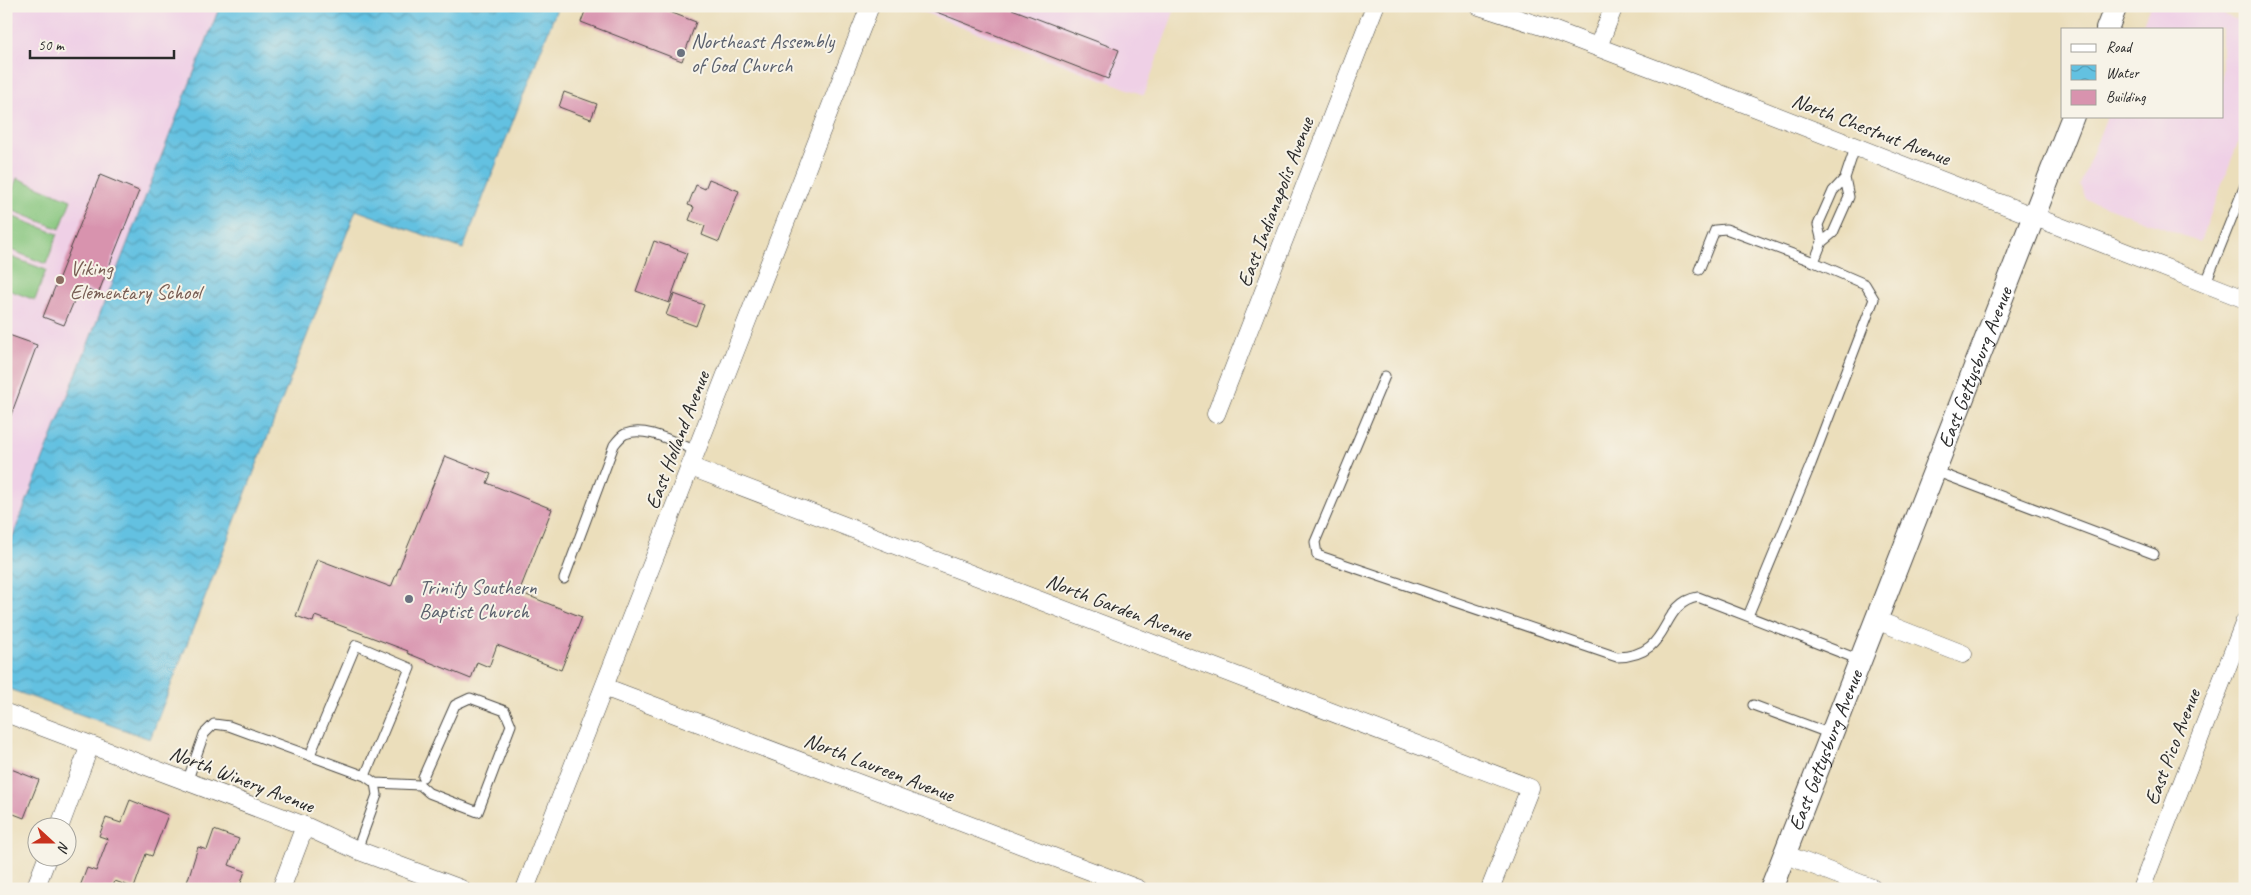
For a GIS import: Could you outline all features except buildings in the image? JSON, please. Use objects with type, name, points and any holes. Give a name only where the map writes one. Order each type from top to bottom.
[{"type":"street","name":"East Holland Avenue","points":[[525,889],[870,6]]},
{"type":"street","name":"East Indianapolis Avenue","points":[[1216,414],[1375,6]]},
{"type":"street","name":"North Chestnut Avenue","points":[[1479,6],[1598,47],[1855,148],[2034,215],[2205,285],[2245,299]]},
{"type":"street","points":[[1598,47],[1614,6]]},
{"type":"street","points":[[2107,28],[2116,6]]},
{"type":"street","name":"East Gettysburg Avenue","points":[[1771,889],[2072,118]]},
{"type":"street","name":"North Garden Avenue","points":[[694,459],[1530,788],[1490,889]]},
{"type":"street","points":[[1876,620],[1963,654]]},
{"type":"street","name":"East Pico Avenue","points":[[2140,889],[2245,621]]},
{"type":"street","name":"North Laureen Avenue","points":[[604,687],[1138,889]]},
{"type":"street","name":"North Winery Avenue","points":[[6,713],[305,826],[357,850],[461,889]]},
{"type":"street","points":[[63,818],[90,745]]},
{"type":"street","points":[[280,889],[305,826]]},
{"type":"street","name":"East Gettysburg Avenue","points":[[1784,854],[1872,888]]},
{"type":"street","points":[[35,889],[43,868]]},
{"type":"lane","points":[[1822,242],[1818,225],[1833,191],[1845,178],[1855,148]]},
{"type":"lane","points":[[1814,262],[1822,242],[1833,234],[1849,198],[1845,178]]},
{"type":"lane","points":[[2205,285],[2245,185]]},
{"type":"lane","points":[[1699,270],[1715,230],[1726,229],[1814,262],[1865,284],[1874,299],[1811,464],[1748,616]]},
{"type":"lane","points":[[1385,376],[1315,542],[1317,555],[1617,657],[1632,657],[1647,651],[1660,638],[1677,606],[1687,598],[1698,597],[1861,660]]},
{"type":"lane","points":[[564,579],[614,445],[624,434],[637,431],[648,433],[694,459]]},
{"type":"lane","points":[[1934,470],[2154,554]]},
{"type":"lane","points":[[310,755],[356,645],[410,668],[365,776]]},
{"type":"lane","points":[[187,782],[204,734],[214,724],[229,726],[310,755],[365,776],[375,783],[420,785],[429,793],[478,812],[511,725],[504,711],[470,698],[455,705],[423,777]]},
{"type":"lane","points":[[1753,705],[1832,734]]},
{"type":"lane","points":[[357,850],[378,795],[375,783]]},
{"type":"shaded area","name":"Viking Elementary School","points":[[6,6],[220,6],[6,554]]},
{"type":"shaded area","points":[[907,6],[1176,6],[1144,95]]},
{"type":"shaded area","points":[[2150,6],[2203,6],[2245,23],[2245,124],[2200,242],[2086,199],[2080,185],[2106,118],[2224,118],[2224,28],[2141,28]]},
{"type":"green space","points":[[17,178],[71,200],[60,229],[6,208]]},
{"type":"green space","points":[[6,214],[58,234],[46,264],[6,248]]},
{"type":"green space","points":[[6,255],[46,270],[35,300],[6,289]]},
{"type":"water","points":[[220,6],[558,6],[463,249],[356,210],[150,739],[6,688],[6,554]]},
{"type":"place","name":"Northeast Assembly of God Church","points":[[681,53]]},
{"type":"place","name":"Viking Elementary School","points":[[60,280]]},
{"type":"place","name":"Trinity Southern Baptist Church","points":[[409,599]]}]
